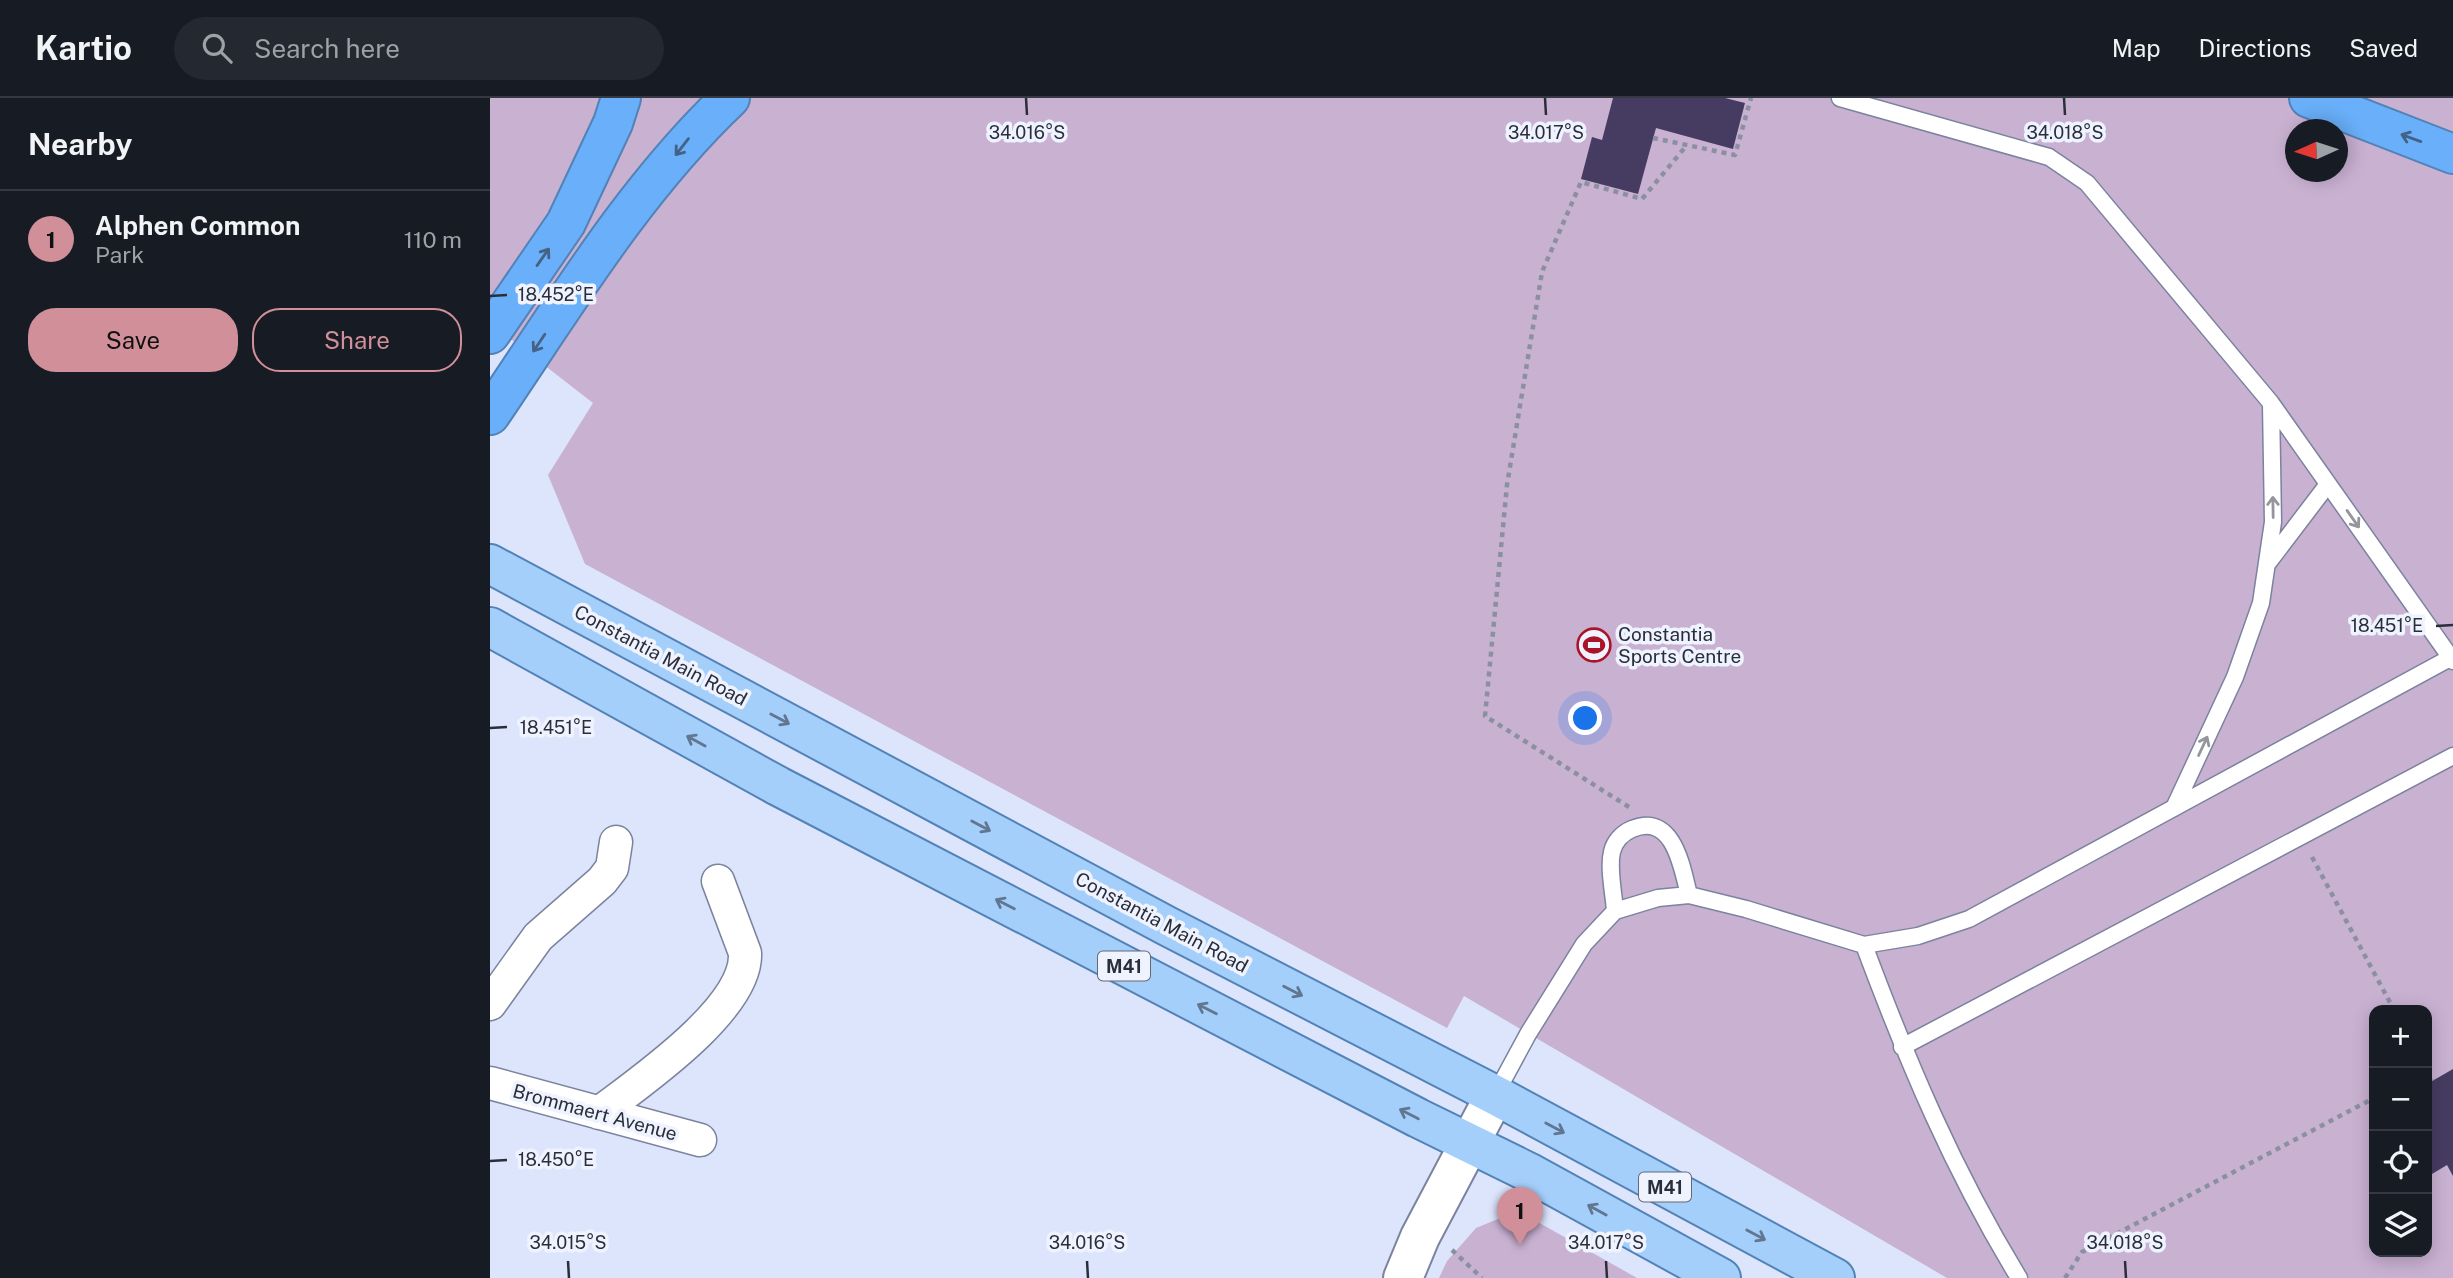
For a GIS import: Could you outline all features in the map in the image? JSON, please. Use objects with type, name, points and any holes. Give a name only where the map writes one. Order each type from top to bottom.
[{"type":"highway","points":[[491,330],[566,223],[613,124],[621,98]]},
{"type":"highway","points":[[490,415],[604,245],[692,134],[730,98]]},
{"type":"highway","points":[[2288,98],[2370,123]]},
{"type":"highway","points":[[2309,98],[2453,153]]},
{"type":"main road","name":"Constantia Main Road","points":[[490,564],[1154,919],[1495,1095],[1835,1278]]},
{"type":"main road","name":"M41","points":[[490,626],[778,786],[1528,1172],[1721,1278]]},
{"type":"street","points":[[490,1004],[538,937],[612,869],[617,842]]},
{"type":"street","points":[[599,1112],[690,1042],[710,1021],[741,977],[746,965],[745,953],[718,881]]},
{"type":"street","name":"Brommaert Avenue","points":[[490,1083],[699,1140]]},
{"type":"street","points":[[1403,1278],[1420,1237],[1495,1095]]},
{"type":"lane","points":[[1495,1095],[1528,1034],[1584,944],[1615,911],[1658,898],[1689,895],[1746,909],[1864,945],[1918,936],[1969,919],[2452,659],[2271,403],[2087,183],[2049,157],[1840,98]]},
{"type":"lane","points":[[2174,808],[2235,677],[2261,603],[2273,522],[2271,403]]},
{"type":"lane","points":[[2267,565],[2328,484]]},
{"type":"lane","points":[[1902,1047],[2453,756]]},
{"type":"lane","points":[[1615,911],[1610,860],[1612,849],[1617,839],[1636,827],[1647,826],[1667,835],[1674,844],[1689,895]]},
{"type":"lane","points":[[1864,945],[1902,1047],[1956,1168],[2018,1278]]},
{"type":"path","points":[[1653,138],[1735,155],[1751,98]]},
{"type":"path","points":[[1636,827],[1628,805],[1485,716],[1507,485],[1542,272],[1581,182],[1642,199],[1687,145]]},
{"type":"path","points":[[2301,837],[2391,1005]]},
{"type":"path","points":[[2065,1278],[2082,1252],[2369,1101]]},
{"type":"path","points":[[1450,1248],[1482,1278]]},
{"type":"shaded area","name":"Constantia Sports Centre","points":[[490,98],[2453,98],[2453,1278],[1947,1278],[1464,996],[1447,1028],[585,564],[548,475],[593,403],[495,327],[490,331]]},
{"type":"shaded area","points":[[1505,1216],[1536,1221],[1637,1278],[1439,1278],[1447,1261],[1476,1228]]},
{"type":"building","points":[[1613,98],[1725,98],[1745,103],[1733,149],[1656,128],[1638,194],[1581,179],[1592,137],[1602,140]]},
{"type":"building","points":[[2453,1069],[2453,1176],[2447,1165],[2432,1174],[2432,1081]]},
{"type":"place","name":"Constantia Sports Centre","points":[[1594,645]]},
{"type":"place","name":"Alphen Common","points":[[1520,1245]]}]
